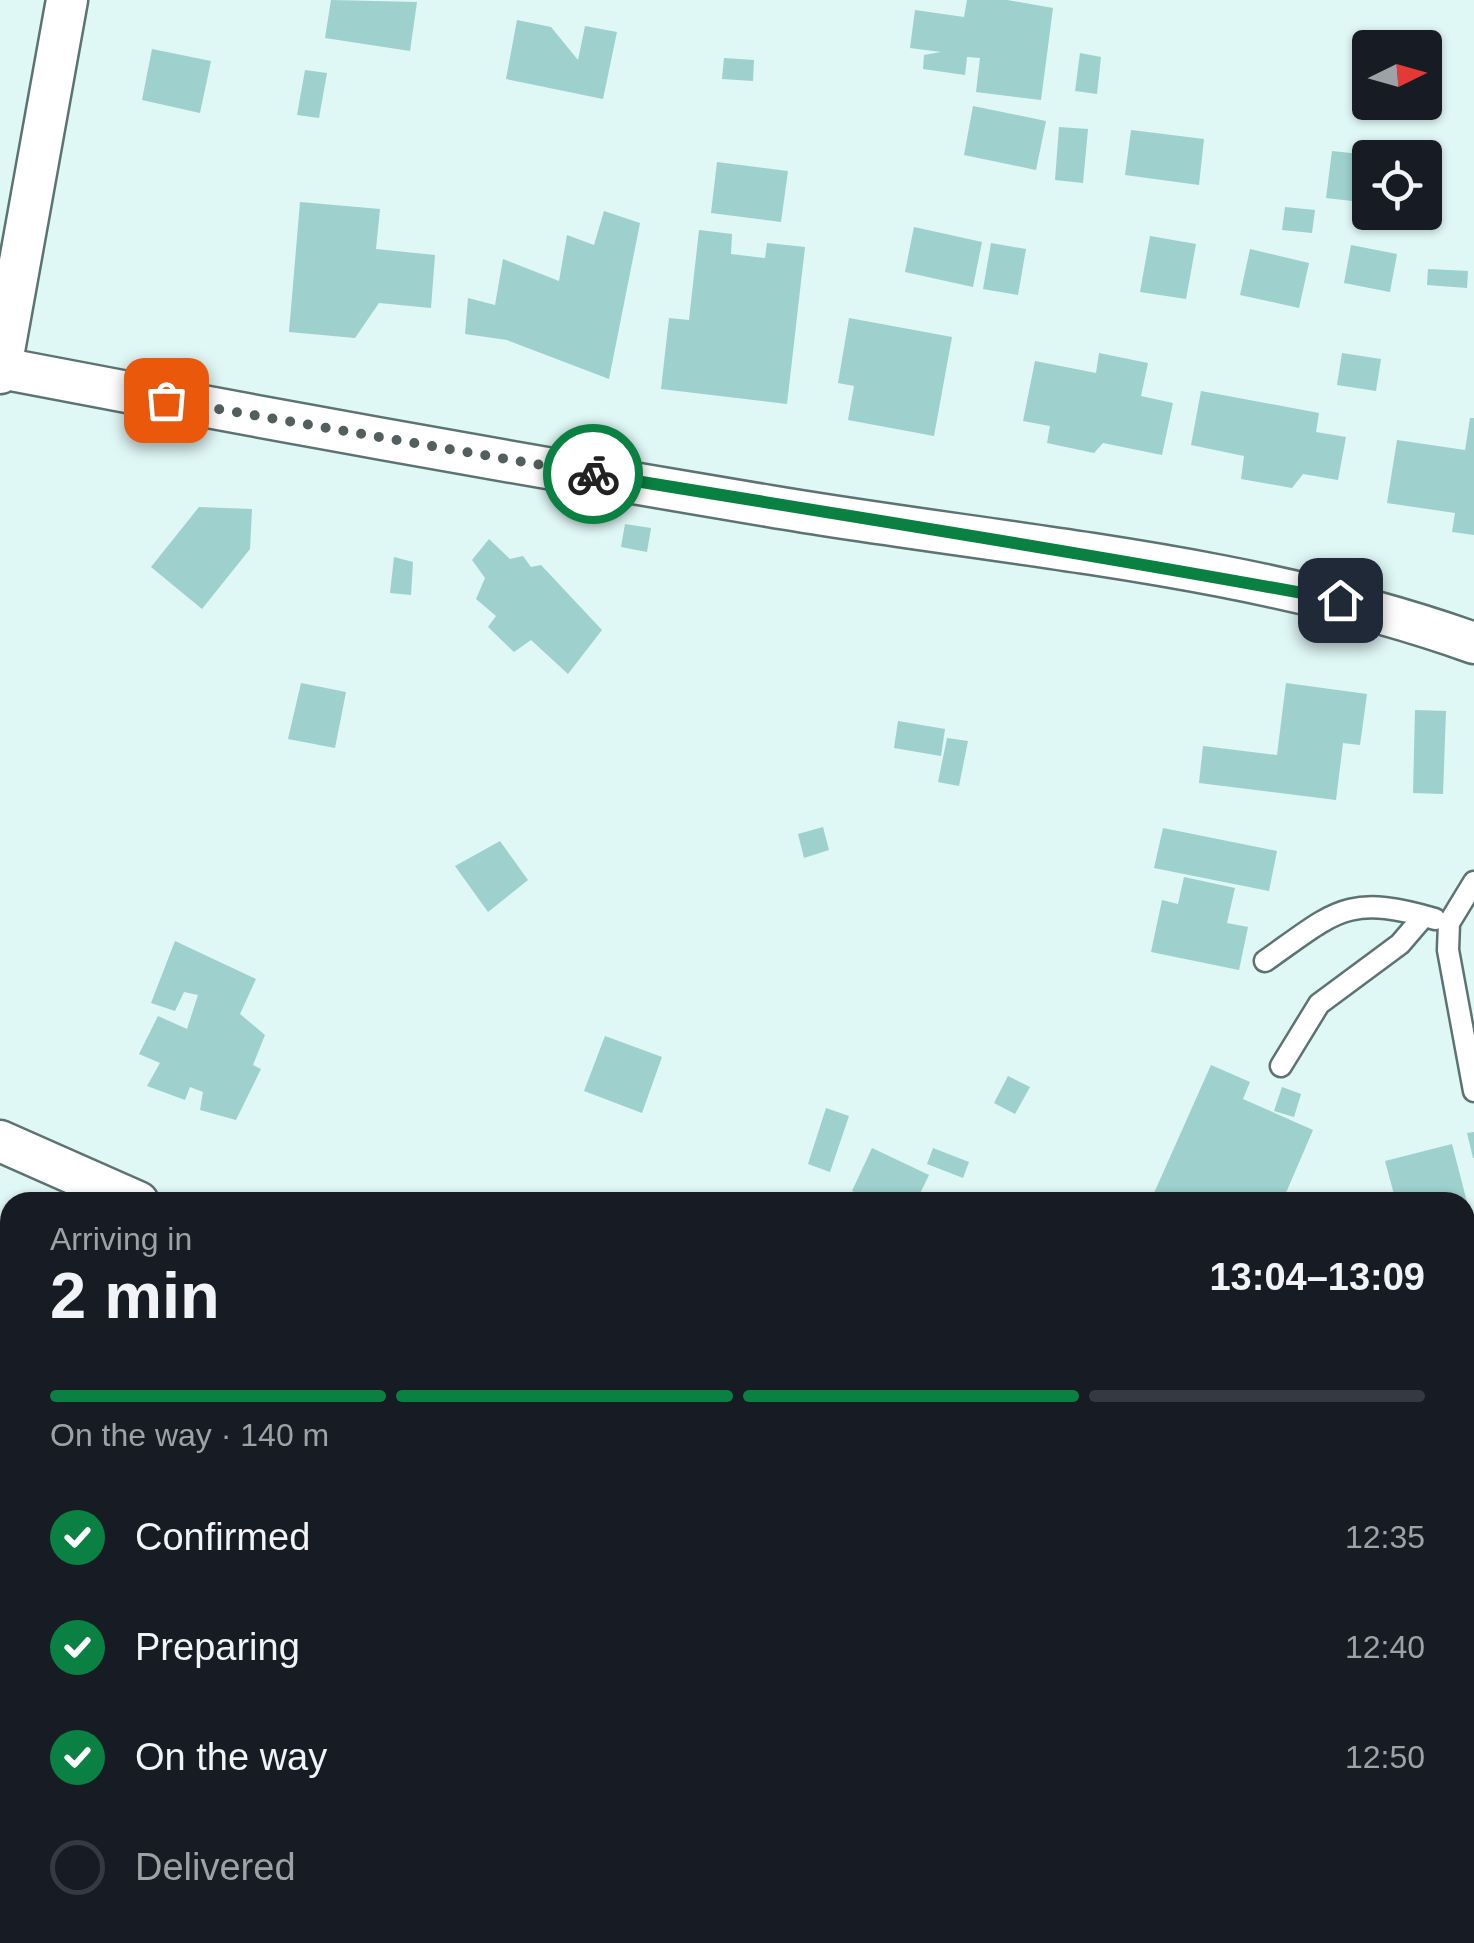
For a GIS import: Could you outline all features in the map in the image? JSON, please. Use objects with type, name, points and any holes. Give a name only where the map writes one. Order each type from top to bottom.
[{"type":"street","points":[[67,0],[0,370],[770,506],[1097,554],[1340,600],[1474,643]]},
{"type":"street","points":[[0,1141],[115,1192]]},
{"type":"lane","points":[[1474,882],[1449,924],[1456,1011],[1474,1091]]},
{"type":"lane","points":[[1265,961],[1346,907],[1424,916],[1449,924]]},
{"type":"lane","points":[[1282,1066],[1319,1004],[1400,944],[1424,916]]},
{"type":"building","points":[[331,0],[417,2],[410,51],[325,38]]},
{"type":"building","points":[[967,0],[1007,0],[1053,8],[1041,100],[976,92],[980,58],[967,57],[965,75],[923,69],[924,55],[941,52],[910,48],[915,10],[964,17]]},
{"type":"building","points":[[517,20],[551,27],[578,60],[585,26],[617,32],[603,99],[506,79]]},
{"type":"building","points":[[152,49],[211,61],[200,113],[142,100]]},
{"type":"building","points":[[1080,53],[1101,57],[1097,94],[1075,91]]},
{"type":"building","points":[[724,58],[754,60],[753,81],[722,79]]},
{"type":"building","points":[[305,70],[327,73],[319,118],[297,115]]},
{"type":"building","points":[[973,106],[1046,121],[1036,170],[964,155]]},
{"type":"building","points":[[1059,127],[1088,129],[1083,183],[1055,180]]},
{"type":"building","points":[[1131,130],[1204,139],[1199,185],[1125,175]]},
{"type":"building","points":[[1332,151],[1352,153],[1352,201],[1326,198]]},
{"type":"building","points":[[717,162],[788,171],[781,222],[711,213]]},
{"type":"building","points":[[300,202],[380,209],[376,249],[435,255],[431,308],[379,303],[355,338],[289,332]]},
{"type":"building","points":[[1285,207],[1315,210],[1312,233],[1282,230]]},
{"type":"building","points":[[604,211],[640,223],[609,379],[507,340],[465,334],[468,298],[495,305],[503,259],[559,281],[567,235],[594,245]]},
{"type":"building","points":[[914,227],[982,242],[973,287],[905,272]]},
{"type":"building","points":[[699,230],[732,234],[731,254],[765,258],[767,243],[805,247],[787,404],[661,389],[669,318],[689,320]]},
{"type":"building","points":[[1150,236],[1196,244],[1186,299],[1140,292]]},
{"type":"building","points":[[991,243],[1026,249],[1018,295],[983,289]]},
{"type":"building","points":[[1351,245],[1397,254],[1390,292],[1344,283]]},
{"type":"building","points":[[1250,249],[1309,263],[1299,308],[1240,295]]},
{"type":"building","points":[[1428,269],[1468,271],[1467,288],[1427,285]]},
{"type":"building","points":[[849,318],[952,337],[934,436],[848,420],[854,386],[838,383]]},
{"type":"building","points":[[1099,353],[1148,363],[1141,396],[1173,403],[1162,455],[1103,443],[1094,453],[1047,443],[1050,426],[1023,421],[1035,361],[1096,373]]},
{"type":"building","points":[[1342,353],[1381,359],[1376,391],[1337,385]]},
{"type":"building","points":[[1201,391],[1319,413],[1316,432],[1346,437],[1338,480],[1303,474],[1292,488],[1241,479],[1244,456],[1191,445]]},
{"type":"building","points":[[1470,418],[1474,418],[1474,535],[1452,532],[1455,513],[1387,503],[1397,440],[1465,450]]},
{"type":"building","points":[[199,507],[252,509],[250,549],[202,609],[151,567]]},
{"type":"building","points":[[625,524],[651,528],[647,552],[621,547]]},
{"type":"building","points":[[489,539],[510,559],[523,556],[531,567],[541,565],[602,630],[568,674],[531,640],[514,652],[488,627],[496,616],[476,599],[485,578],[472,560]]},
{"type":"building","points":[[394,557],[413,562],[411,595],[390,593]]},
{"type":"building","points":[[301,683],[346,692],[335,748],[288,739]]},
{"type":"building","points":[[1286,683],[1367,694],[1360,745],[1343,743],[1336,800],[1199,783],[1203,746],[1277,755]]},
{"type":"building","points":[[1415,710],[1446,711],[1443,794],[1413,793]]},
{"type":"building","points":[[898,721],[945,729],[941,756],[894,748]]},
{"type":"building","points":[[947,738],[968,741],[959,786],[938,782]]},
{"type":"building","points":[[823,827],[829,850],[804,858],[798,834]]},
{"type":"building","points":[[1163,828],[1277,851],[1269,891],[1154,868]]},
{"type":"building","points":[[500,841],[528,880],[488,912],[455,866]]},
{"type":"building","points":[[1184,877],[1235,888],[1227,923],[1248,927],[1239,970],[1151,952],[1162,900],[1178,904]]},
{"type":"building","points":[[175,941],[256,979],[240,1014],[265,1035],[253,1065],[261,1069],[236,1120],[200,1110],[203,1092],[190,1087],[185,1100],[147,1086],[160,1063],[139,1054],[158,1016],[187,1029],[198,995],[184,992],[175,1011],[151,1003]]},
{"type":"building","points":[[605,1036],[662,1057],[642,1113],[584,1091]]},
{"type":"building","points":[[1211,1065],[1250,1082],[1243,1099],[1313,1130],[1286,1192],[1154,1192]]},
{"type":"building","points":[[1008,1076],[1030,1087],[1015,1114],[994,1103]]},
{"type":"building","points":[[1282,1087],[1301,1094],[1294,1117],[1274,1111]]},
{"type":"building","points":[[826,1108],[849,1116],[830,1172],[808,1164]]},
{"type":"building","points":[[1474,1132],[1474,1158],[1473,1158],[1467,1133]]},
{"type":"building","points":[[1452,1144],[1464,1192],[1393,1192],[1385,1161]]},
{"type":"building","points":[[872,1148],[929,1175],[921,1192],[852,1191]]},
{"type":"building","points":[[933,1148],[969,1162],[963,1178],[927,1164]]},
{"type":"way so far","points":[[166,400],[593,474]]},
{"type":"route","points":[[593,474],[770,506],[1097,554],[1340,600]]}]
